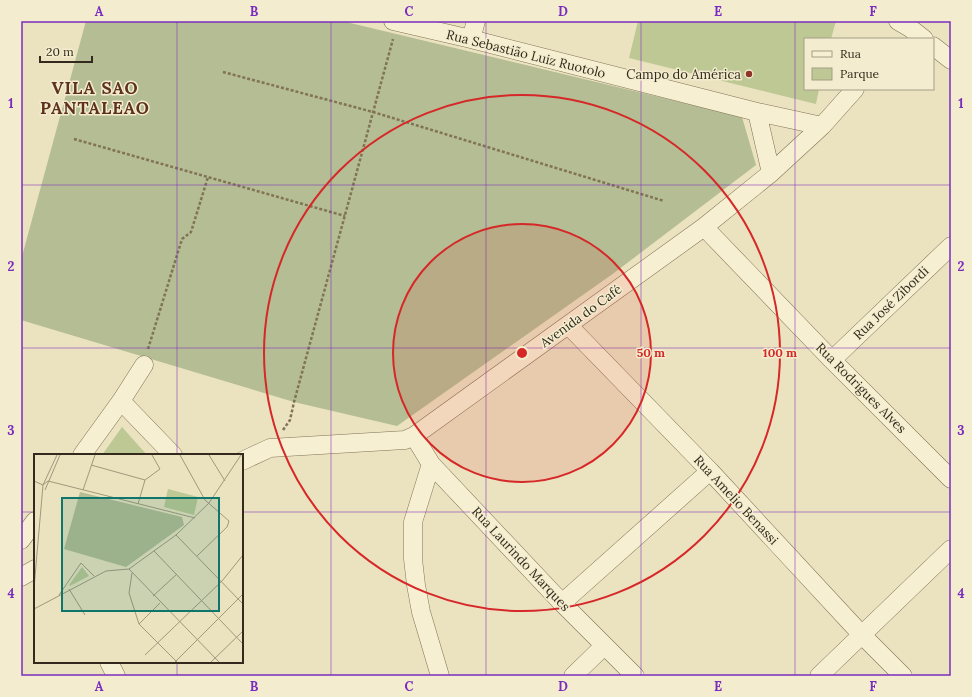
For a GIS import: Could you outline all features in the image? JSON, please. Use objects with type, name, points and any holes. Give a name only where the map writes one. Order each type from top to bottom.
[{"type":"street","name":"Rua Sebastião Luiz Ruotolo","points":[[395,21],[757,112],[822,126]]},
{"type":"street","points":[[471,39],[476,21]]},
{"type":"street","points":[[934,47],[951,60]]},
{"type":"street","name":"Avenida do Café","points":[[243,461],[270,448],[405,440],[414,436],[704,227],[771,173],[822,126],[854,90]]},
{"type":"street","points":[[757,112],[771,173]]},
{"type":"street","name":"Rua Rodrigues Alves","points":[[704,227],[832,360],[951,480]]},
{"type":"street","name":"Rua José Zibordi","points":[[832,360],[951,246]]},
{"type":"street","name":"Rua Amelio Benassi","points":[[568,325],[710,471],[861,634],[903,676]]},
{"type":"street","points":[[83,454],[121,401],[146,358]]},
{"type":"street","points":[[121,401],[172,454]]},
{"type":"street","name":"Rua Laurindo Marques","points":[[414,436],[431,464],[562,603],[635,676]]},
{"type":"street","points":[[431,464],[413,522],[413,559],[421,612],[440,676]]},
{"type":"street","points":[[562,603],[710,471]]},
{"type":"street","points":[[21,540],[34,522]]},
{"type":"street","points":[[819,676],[951,549]]},
{"type":"street","points":[[21,577],[34,570]]},
{"type":"street","points":[[573,676],[604,646]]},
{"type":"street","points":[[110,663],[116,676]]},
{"type":"path","points":[[270,448],[290,420],[395,34],[395,21]]},
{"type":"path","points":[[223,72],[373,112],[664,201]]},
{"type":"path","points":[[74,139],[345,216]]},
{"type":"path","points":[[146,358],[182,239],[191,232],[208,177]]},
{"type":"green space","points":[[86,21],[342,21],[742,117],[756,165],[614,273],[397,426],[294,402],[21,320],[21,260]]},
{"type":"green space","name":"Campo do América","points":[[638,21],[836,21],[831,38],[804,38],[804,90],[819,90],[816,104],[629,58]]},
{"type":"green space","points":[[122,427],[146,454],[103,454]]},
{"type":"place","name":"Campo do América","points":[[749,74]]},
{"type":"district","name":"VILA SAO PANTALEAO","points":[[95,98]]}]
